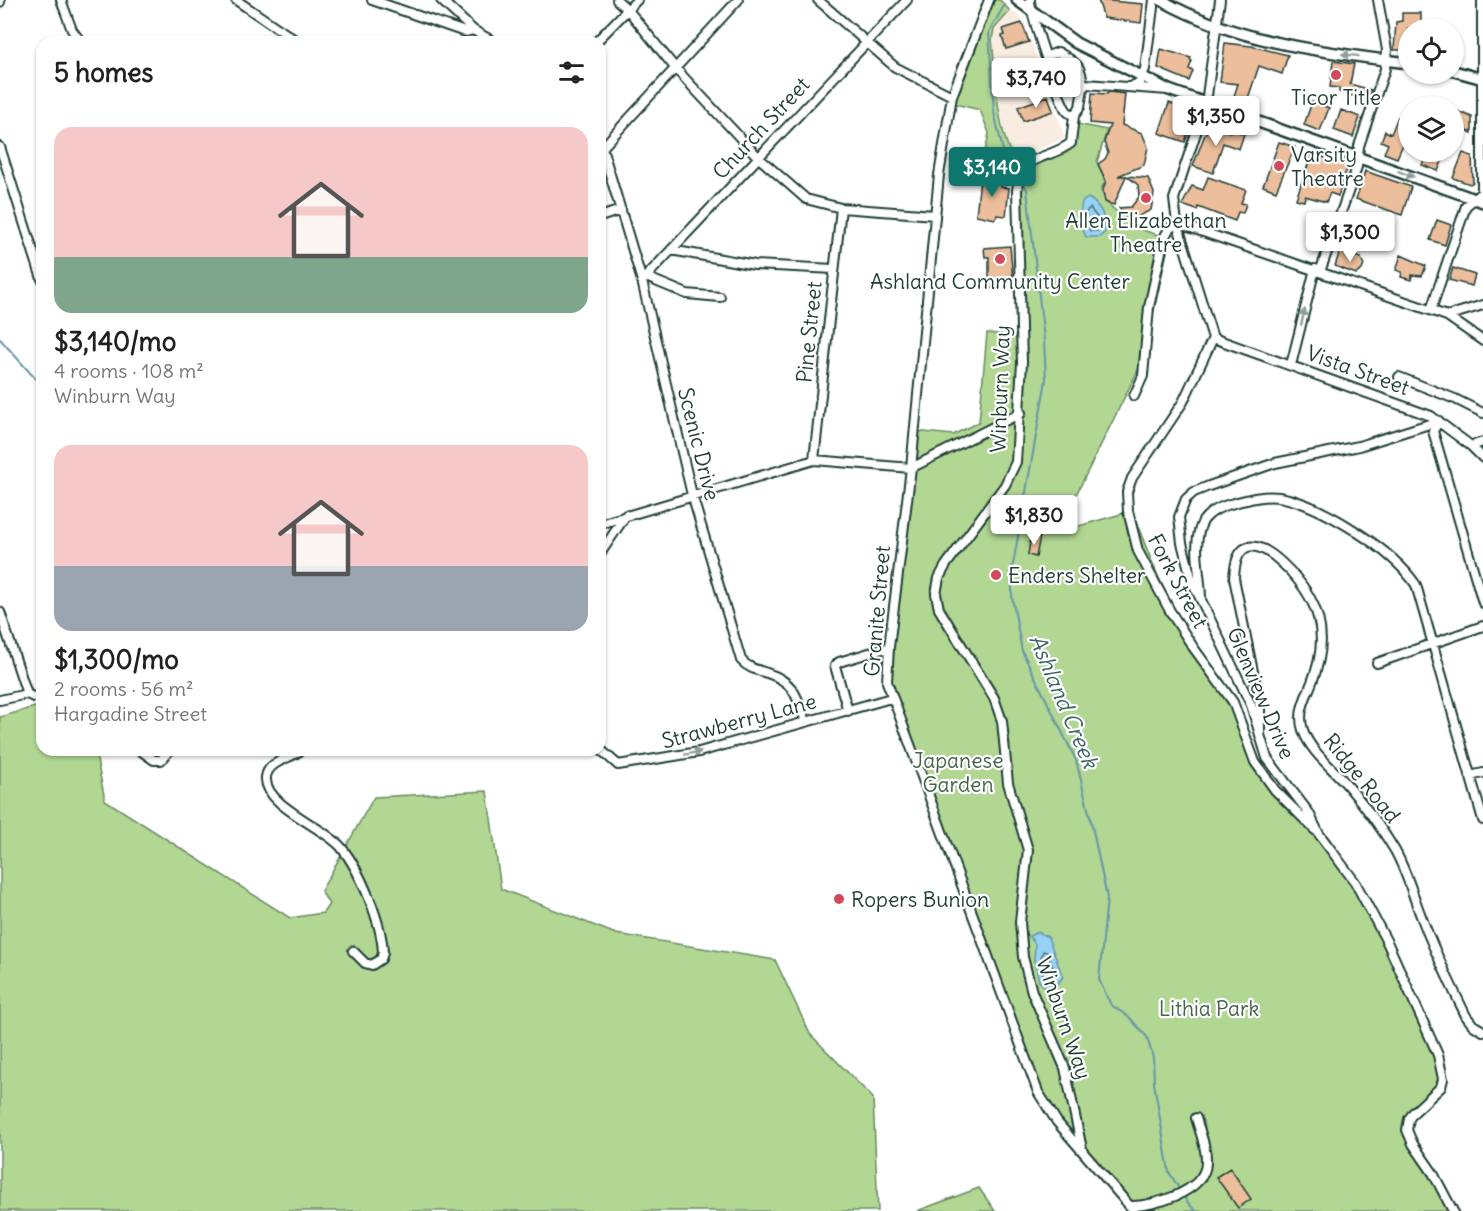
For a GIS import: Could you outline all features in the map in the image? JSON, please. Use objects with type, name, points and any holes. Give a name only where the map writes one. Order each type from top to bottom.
[{"type":"main road","points":[[1017,0],[1076,43],[1168,90],[1479,201]]},
{"type":"main road","points":[[1161,0],[1216,26],[1285,45],[1398,62]]},
{"type":"main road","points":[[1464,74],[1482,78]]},
{"type":"street","points":[[61,0],[76,36]]},
{"type":"street","points":[[236,0],[289,36]]},
{"type":"street","points":[[372,0],[465,32],[473,30]]},
{"type":"street","points":[[441,0],[473,30],[483,36]]},
{"type":"street","points":[[617,0],[628,10],[676,69],[759,158],[806,199],[841,208],[934,216]]},
{"type":"street","points":[[602,36],[637,0]]},
{"type":"street","points":[[606,140],[676,69],[738,0]]},
{"type":"street","points":[[819,0],[895,66],[952,96]]},
{"type":"street","name":"Church Street","points":[[644,279],[907,0]]},
{"type":"street","name":"Granite Street","points":[[989,0],[952,96],[934,216],[911,468],[887,675],[891,698],[1038,1092],[1047,1109],[1132,1209]]},
{"type":"street","points":[[1030,0],[1047,60],[1066,110],[1074,116]]},
{"type":"street","points":[[1128,87],[1135,86],[1142,77],[1154,0]]},
{"type":"street","points":[[1213,338],[1177,223],[1174,199],[1206,103],[1220,0]]},
{"type":"street","points":[[1291,365],[1318,270],[1357,167],[1359,146],[1387,60],[1378,0]]},
{"type":"street","points":[[1431,310],[1467,206],[1479,201],[1482,189],[1482,0]]},
{"type":"street","points":[[1047,60],[1050,55],[1058,52],[1080,67],[1083,87]]},
{"type":"street","points":[[1083,87],[1088,82],[1168,90]]},
{"type":"street","name":"Winburn Way","points":[[1082,1151],[1065,1068],[1036,1001],[1023,957],[1020,922],[1028,850],[1008,783],[1002,721],[994,698],[939,609],[936,594],[939,578],[945,565],[965,541],[1011,474],[1016,462],[1021,413],[1022,362],[1017,182],[1025,167],[1033,159],[1071,143],[1074,116],[1080,107],[1083,87]]},
{"type":"street","points":[[0,147],[36,260]]},
{"type":"street","name":"Scenic Drive","points":[[606,161],[644,279],[692,495],[741,660],[750,668],[776,676],[790,686],[806,722]]},
{"type":"street","name":"Pine Street","points":[[814,460],[841,208]]},
{"type":"street","points":[[606,215],[621,210]]},
{"type":"street","points":[[1177,223],[1447,316],[1483,341]]},
{"type":"street","points":[[1134,396],[1143,376],[1149,307],[1164,238],[1169,229],[1177,223]]},
{"type":"street","points":[[671,250],[755,265],[834,269]]},
{"type":"street","points":[[644,279],[687,294],[720,297]]},
{"type":"street","points":[[1447,316],[1483,305]]},
{"type":"street","name":"Vista Street","points":[[1213,338],[1404,405],[1439,421],[1483,458]]},
{"type":"street","name":"Fork Street","points":[[1213,338],[1183,402],[1132,478],[1127,492],[1130,519],[1138,551],[1170,611],[1233,702],[1261,772],[1275,790],[1319,834]]},
{"type":"street","points":[[1399,377],[1455,399],[1483,413]]},
{"type":"street","points":[[606,522],[814,460],[911,468],[1021,413]]},
{"type":"street","points":[[1439,421],[1434,431],[1483,603]]},
{"type":"street","name":"Glenview Drive","points":[[1439,421],[1359,446],[1275,463],[1194,492],[1181,507],[1180,529],[1192,581],[1248,698],[1259,737],[1271,765],[1309,813],[1319,834],[1364,898],[1393,954],[1442,1066],[1443,1079],[1440,1087],[1413,1113],[1407,1130],[1453,1211]]},
{"type":"street","points":[[1471,446],[1483,442]]},
{"type":"street","points":[[1201,601],[1198,536],[1203,521],[1213,512],[1229,504],[1259,497],[1279,497],[1318,510],[1370,542],[1403,567],[1416,585],[1483,820]]},
{"type":"street","points":[[606,545],[626,515]]},
{"type":"street","name":"Ridge Road","points":[[1259,737],[1260,706],[1234,578],[1234,568],[1240,552],[1246,546],[1254,545],[1274,556],[1293,574],[1313,603],[1321,624],[1323,641],[1321,656],[1300,717],[1304,734],[1312,747],[1362,804],[1393,847],[1431,941],[1466,1016],[1473,1025],[1483,1031]]},
{"type":"street","points":[[0,612],[27,694]]},
{"type":"street","points":[[1377,663],[1483,626]]},
{"type":"street","points":[[848,711],[835,666],[839,662],[889,647]]},
{"type":"street","points":[[0,700],[27,694],[36,696]]},
{"type":"street","name":"Strawberry Lane","points":[[606,754],[618,765],[625,765],[699,752],[891,698]]},
{"type":"street","points":[[148,756],[154,760],[161,760],[165,756]]},
{"type":"street","points":[[290,756],[273,765],[267,773],[267,783],[277,802],[336,841],[354,868],[371,905],[383,953],[381,959],[372,965],[365,963],[353,951]]},
{"type":"street","points":[[1470,776],[1483,773]]},
{"type":"street","points":[[1132,1209],[1181,1193],[1200,1178],[1206,1166],[1206,1152],[1196,1118]]},
{"type":"shaded area","points":[[1010,11],[1019,15],[1024,22],[1065,138],[1020,157],[1017,164],[1010,153],[1000,110],[992,39],[994,29]]},
{"type":"green space","points":[[994,0],[1000,0],[1010,11],[994,29],[992,39],[1001,121],[1010,152],[1017,164],[981,171],[989,133],[980,110],[955,104]]},
{"type":"green space","name":"Lithia Park","points":[[1077,124],[1107,130],[1097,162],[1105,181],[1101,190],[1106,202],[1134,227],[1170,239],[1143,360],[1074,499],[1075,527],[1132,511],[1173,607],[1197,647],[1240,709],[1264,772],[1276,788],[1325,833],[1348,869],[1393,957],[1443,1079],[1419,1107],[1407,1130],[1453,1211],[1134,1211],[1047,1109],[887,682],[915,431],[953,435],[979,422],[987,333],[1021,336],[1017,191],[1029,163],[1065,147]]},
{"type":"green space","points":[[36,707],[36,756],[96,756],[105,800],[290,918],[323,913],[329,904],[321,891],[374,797],[487,791],[501,889],[616,934],[775,960],[810,1034],[873,1098],[878,1211],[0,1211],[0,717]]},
{"type":"green space","points":[[979,1188],[995,1211],[917,1211]]},
{"type":"water","points":[[1088,198],[1096,204],[1104,217],[1105,232],[1100,237],[1086,237],[1079,220],[1082,202]]},
{"type":"water","points":[[1038,932],[1048,937],[1063,977],[1053,989],[1048,990],[1039,981],[1034,959],[1035,944],[1029,936]]},
{"type":"building","points":[[1098,0],[1143,4],[1141,23],[1104,18]]},
{"type":"building","points":[[1402,13],[1421,13],[1421,18],[1402,18]]},
{"type":"building","points":[[1396,22],[1398,22],[1398,50],[1394,50]]},
{"type":"building","points":[[1022,23],[1029,42],[1006,49],[1002,36],[1005,35],[1003,29]]},
{"type":"building","points":[[1225,43],[1251,46],[1288,55],[1282,74],[1259,66],[1246,104],[1233,99],[1238,84],[1220,82]]},
{"type":"building","points":[[1161,49],[1191,58],[1189,69],[1193,71],[1189,81],[1158,68]]},
{"type":"building","points":[[1333,61],[1354,64],[1350,84],[1371,90],[1368,99],[1347,95],[1348,93],[1339,92],[1339,88],[1330,87]]},
{"type":"building","points":[[1109,92],[1125,94],[1122,125],[1142,133],[1148,147],[1144,165],[1118,176],[1126,176],[1114,205],[1105,202],[1103,190],[1106,181],[1098,164],[1105,159],[1108,153],[1104,142],[1110,125],[1090,123],[1092,93],[1107,94]]},
{"type":"building","points":[[1048,96],[1053,111],[1023,121],[1018,107]]},
{"type":"building","points":[[1312,102],[1329,108],[1320,131],[1304,125]]},
{"type":"building","points":[[1169,103],[1195,112],[1185,142],[1159,133]]},
{"type":"building","points":[[1341,110],[1360,117],[1353,137],[1334,130]]},
{"type":"building","points":[[1464,114],[1472,117],[1472,133],[1464,129]]},
{"type":"building","points":[[1398,117],[1397,158],[1384,153],[1388,144],[1381,141],[1385,131],[1391,134]]},
{"type":"building","points":[[1232,126],[1240,129],[1239,132],[1244,134],[1239,149],[1223,143],[1213,173],[1193,166],[1207,129],[1217,133],[1219,128],[1230,132]]},
{"type":"building","name":"Varsity Theatre","points":[[1279,142],[1295,147],[1276,191],[1263,186]]},
{"type":"building","points":[[1312,153],[1348,166],[1338,196],[1330,193],[1326,202],[1305,196],[1304,201],[1296,199]]},
{"type":"building","points":[[1464,153],[1472,156],[1473,182],[1470,184],[1453,178],[1459,162],[1464,162]]},
{"type":"building","points":[[1423,162],[1442,162],[1438,171],[1422,165]]},
{"type":"building","points":[[986,171],[996,175],[995,180],[1001,183],[1001,187],[1009,188],[1006,216],[997,215],[995,219],[976,215],[980,180],[985,181]]},
{"type":"building","points":[[1365,171],[1411,187],[1402,215],[1356,199]]},
{"type":"building","name":"Allen Elizabethan Theatre","points":[[1127,176],[1148,178],[1154,193],[1151,210],[1131,220],[1126,218],[1119,208],[1131,207],[1139,197],[1138,185]]},
{"type":"building","points":[[1208,177],[1246,190],[1241,203],[1246,204],[1243,213],[1238,212],[1235,221],[1198,207],[1197,210],[1182,205],[1192,186],[1203,190]]},
{"type":"building","points":[[1437,220],[1451,225],[1445,245],[1430,240]]},
{"type":"building","points":[[1010,246],[1013,279],[1000,280],[1000,288],[989,288],[989,257],[985,257],[984,248]]},
{"type":"building","points":[[1340,251],[1361,258],[1364,265],[1362,270],[1356,274],[1335,266]]},
{"type":"building","points":[[1401,255],[1426,266],[1422,276],[1412,275],[1411,280],[1401,277],[1402,272],[1396,270]]},
{"type":"building","points":[[1453,268],[1475,275],[1472,286],[1449,280]]},
{"type":"building","points":[[1031,535],[1040,536],[1036,557],[1028,555]]},
{"type":"building","points":[[1230,1168],[1251,1199],[1238,1208],[1216,1177]]},
{"type":"waterway","name":"Ashland Creek","points":[[1004,6],[989,32],[994,112],[1003,151],[1019,176]]},
{"type":"waterway","name":"Ashland Creek","points":[[1022,181],[1027,190],[1044,340],[1046,380],[1012,570],[1012,597],[1022,651],[1076,760],[1091,821],[1107,898],[1099,980],[1111,1005],[1129,1017],[1147,1037],[1153,1058],[1154,1083],[1169,1172],[1188,1203],[1196,1211]]},
{"type":"waterway","points":[[0,339],[36,379]]},
{"type":"place","name":"Ticor Title","points":[[1336,75]]},
{"type":"place","name":"Varsity Theatre","points":[[1279,166]]},
{"type":"place","name":"Allen Elizabethan Theatre","points":[[1146,198]]},
{"type":"place","name":"Ashland Community Center","points":[[1000,259]]},
{"type":"place","name":"Enders Shelter","points":[[996,575]]},
{"type":"place","name":"Ropers Bunion","points":[[839,899]]},
{"type":"park label","name":"Japanese Garden","points":[[958,772]]}]
